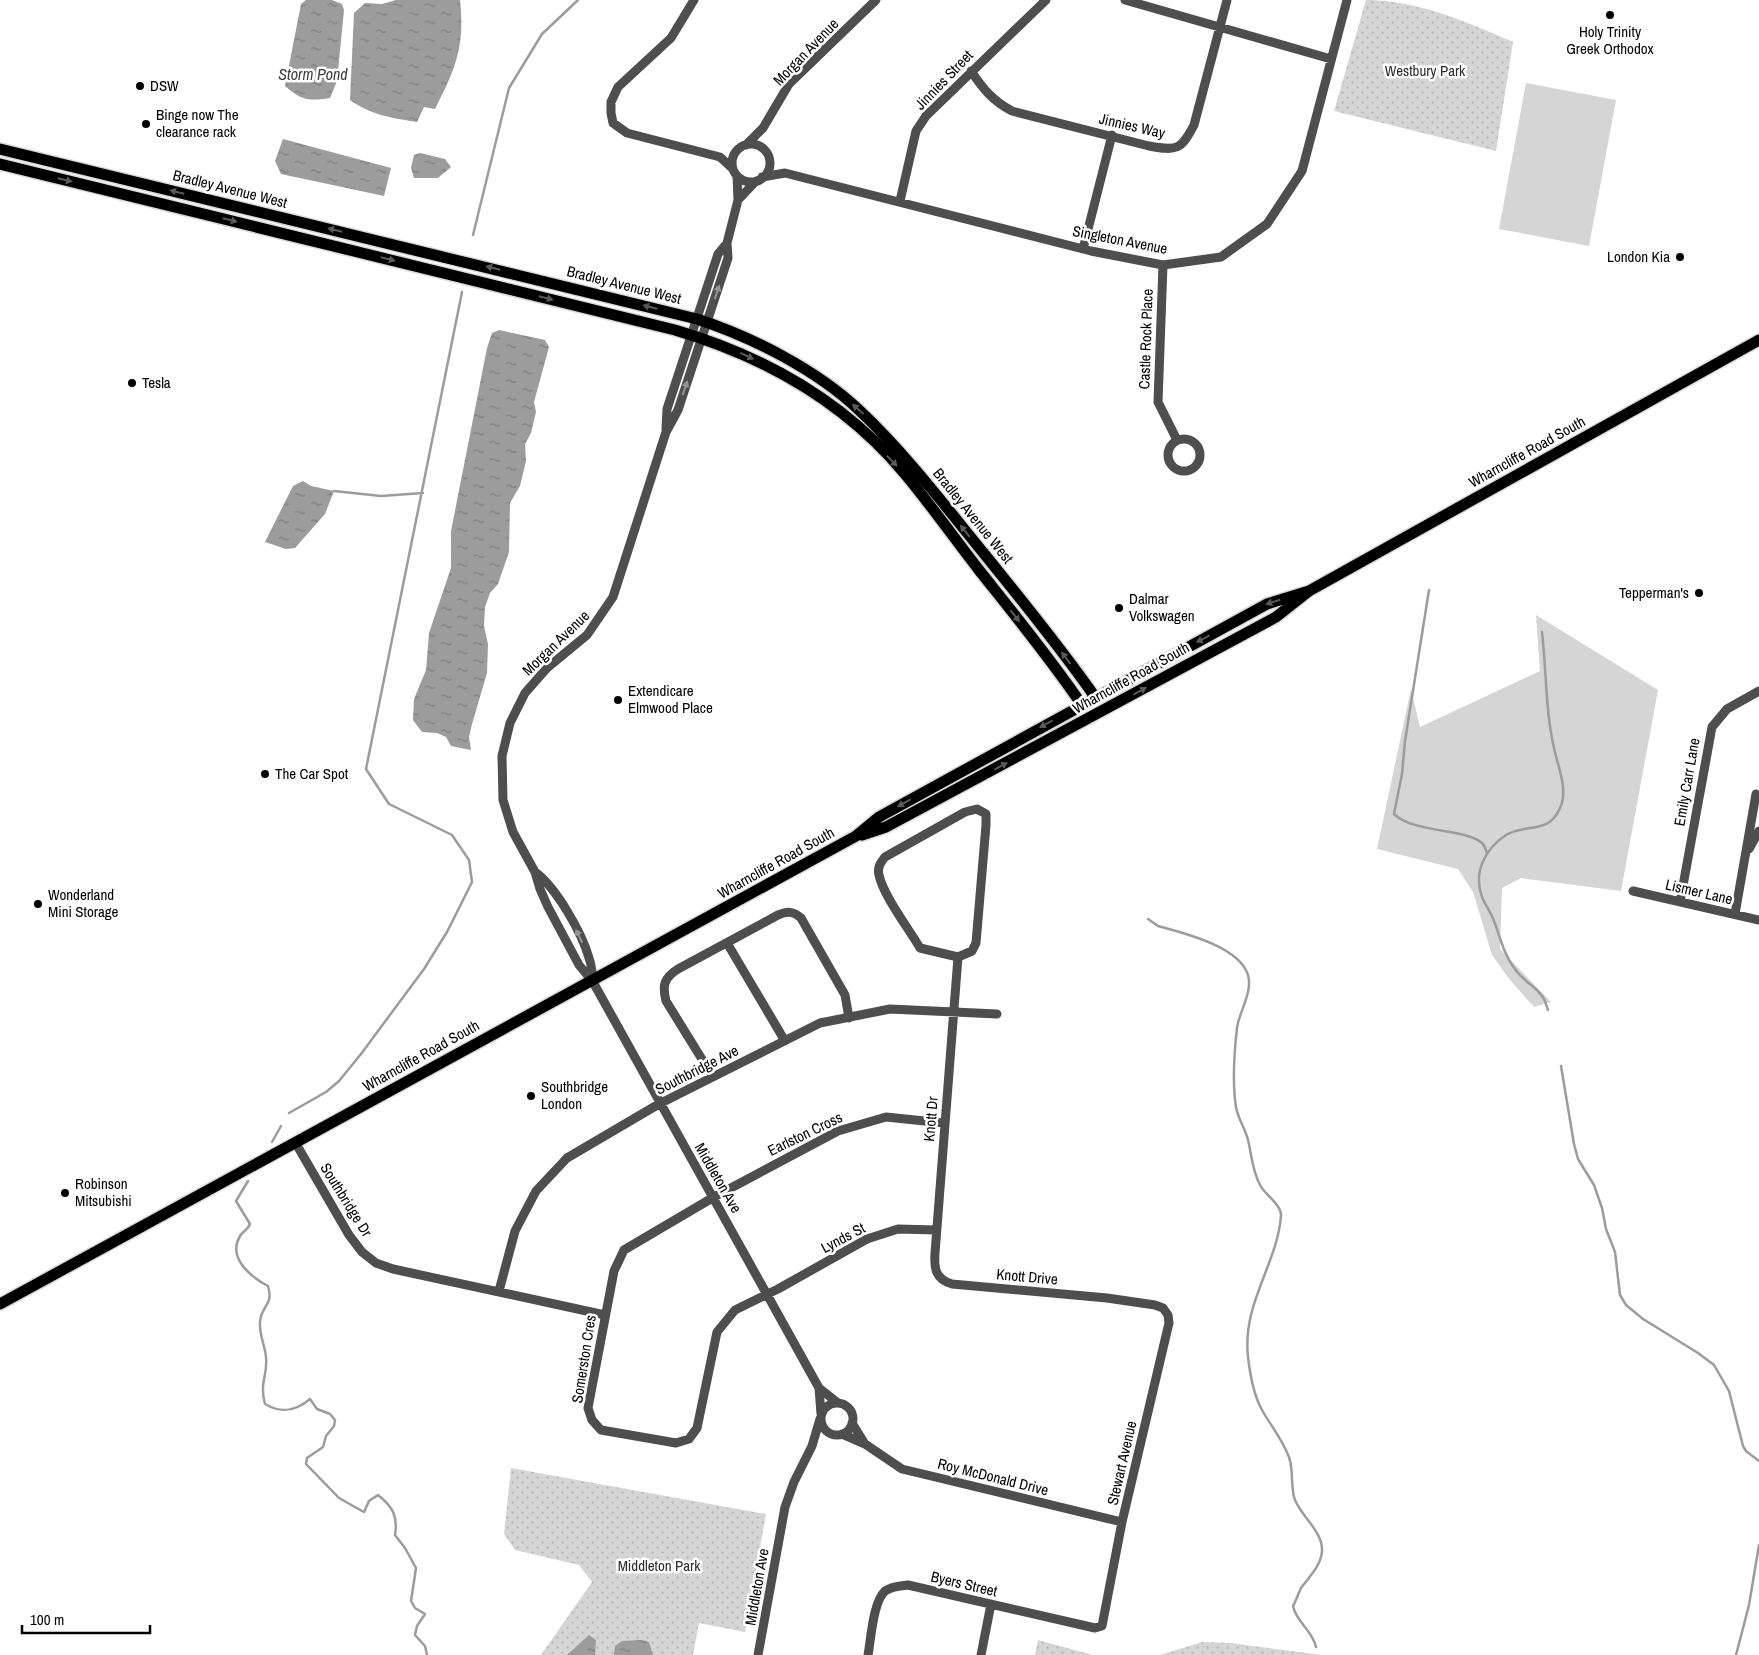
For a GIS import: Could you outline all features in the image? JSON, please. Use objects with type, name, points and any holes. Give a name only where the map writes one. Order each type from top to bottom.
[{"type":"main road","name":"Bradley Avenue West","points":[[0,150],[702,321],[778,355],[816,377],[858,408],[917,470],[1047,632],[1095,698]]},
{"type":"main road","name":"Bradley Avenue West","points":[[0,164],[697,337],[720,344],[771,367],[814,393],[859,427],[904,473],[1082,704]]},
{"type":"main road","name":"Wharncliffe Road South","points":[[856,836],[886,827],[1276,617],[1309,591],[1759,340]]},
{"type":"main road","name":"Wharncliffe Road South","points":[[0,1304],[481,1040],[593,982],[856,836],[879,817],[1082,704],[1267,604],[1309,591]]},
{"type":"street","points":[[694,0],[671,38],[618,87],[611,102],[613,122],[627,133],[720,157],[746,181],[759,179],[768,170],[763,128]]},
{"type":"street","name":"Morgan Avenue","points":[[746,145],[763,128],[789,84],[876,0]]},
{"type":"street","name":"Jinnies Street","points":[[900,201],[916,131],[926,116],[1046,0]]},
{"type":"street","points":[[1125,0],[1332,58]]},
{"type":"street","name":"Jinnies Way","points":[[971,71],[985,91],[998,104],[1012,111],[1164,149],[1176,148],[1185,143],[1194,125],[1227,0]]},
{"type":"street","name":"Singleton Avenue","points":[[759,179],[785,173],[1084,249],[1162,265],[1221,257],[1267,224],[1302,171],[1347,0]]},
{"type":"street","points":[[1084,249],[1112,135]]},
{"type":"street","points":[[720,157],[746,145],[757,145],[785,173]]},
{"type":"street","points":[[735,172],[733,157],[737,150]]},
{"type":"street","name":"Morgan Avenue","points":[[593,982],[579,965],[548,907],[535,872],[513,832],[504,800],[501,767],[507,734],[520,703],[532,684],[547,668],[588,635],[609,605],[620,580],[666,432],[667,409],[728,258],[727,243],[738,200],[735,172]]},
{"type":"street","name":"Morgan Avenue","points":[[738,200],[759,179]]},
{"type":"street","name":"Castle Rock Place","points":[[1162,265],[1158,402],[1177,440]]},
{"type":"street","name":"Emily Carr Lane","points":[[1680,902],[1712,727],[1727,709],[1759,692]]},
{"type":"street","points":[[1734,914],[1756,794]]},
{"type":"street","points":[[977,809],[986,814],[986,825],[976,943],[972,951],[958,957],[920,948],[878,874],[879,865],[885,857],[965,812],[977,809]]},
{"type":"street","points":[[1745,856],[1759,831]]},
{"type":"street","name":"Morgan Avenue","points":[[535,872],[547,880],[569,917],[589,958],[593,982]]},
{"type":"street","name":"Lismer Lane","points":[[1633,891],[1759,920]]},
{"type":"street","points":[[713,1077],[666,1000],[663,989],[664,982],[669,975],[778,915],[788,911],[802,918],[845,995],[848,1018]]},
{"type":"street","points":[[727,943],[785,1041]]},
{"type":"street","name":"Knott Dr","points":[[936,1230],[958,957]]},
{"type":"street","name":"Middleton Ave","points":[[593,982],[659,1104],[714,1197],[819,1388]]},
{"type":"street","name":"Southbridge Ave","points":[[498,1292],[515,1231],[536,1191],[567,1158],[659,1104],[820,1023],[890,1009],[998,1014]]},
{"type":"street","name":"Earlston Cross","points":[[714,1197],[838,1131],[886,1117],[944,1123]]},
{"type":"street","name":"Southbridge Dr","points":[[295,1142],[349,1235],[362,1252],[376,1262],[394,1269],[605,1316]]},
{"type":"street","name":"Somerston Cres","points":[[714,1197],[624,1250],[614,1271],[605,1316],[588,1408],[592,1420],[601,1430],[676,1443],[689,1439],[697,1428],[717,1332],[735,1310],[768,1294]]},
{"type":"street","name":"Lynds St","points":[[768,1294],[867,1239],[898,1229],[936,1230]]},
{"type":"street","name":"Knott Drive","points":[[936,1230],[934,1268],[944,1282],[1107,1298],[1163,1308]]},
{"type":"street","name":"Stewart Avenue","points":[[1102,1626],[1122,1522],[1168,1323],[1168,1315],[1163,1308]]},
{"type":"street","points":[[813,1440],[832,1434],[842,1434],[849,1430],[853,1417],[848,1407],[838,1403],[819,1388]]},
{"type":"street","points":[[819,1388],[823,1428],[832,1434]]},
{"type":"street","points":[[821,1416],[831,1404],[838,1403]]},
{"type":"street","name":"Middleton Ave","points":[[758,1655],[785,1507],[821,1416]]},
{"type":"street","points":[[852,1423],[864,1444]]},
{"type":"street","name":"Roy McDonald Drive","points":[[842,1434],[864,1444],[902,1469],[1122,1522]]},
{"type":"street","name":"Byers Street","points":[[868,1655],[877,1606],[884,1592],[893,1586],[908,1585],[1095,1628],[1102,1626]]},
{"type":"street","points":[[982,1655],[991,1604]]},
{"type":"green space","name":"Westbury Park","points":[[1366,0],[1385,1],[1423,8],[1460,20],[1513,42],[1496,151],[1334,111]]},
{"type":"green space","points":[[1526,83],[1616,100],[1589,246],[1499,229]]},
{"type":"green space","points":[[1536,615],[1658,690],[1621,891],[1521,878],[1502,888],[1500,949],[1551,1002],[1534,1007],[1510,980],[1492,955],[1473,892],[1458,869],[1377,849],[1411,689],[1420,727],[1540,671]]},
{"type":"green space","name":"Middleton Park","points":[[511,1468],[766,1514],[745,1632],[699,1623],[693,1655],[541,1655],[592,1582],[579,1565],[515,1550],[504,1534]]},
{"type":"green space","points":[[1038,1640],[1093,1655],[1035,1655]]},
{"type":"green space","points":[[1202,1642],[1231,1643],[1322,1655],[1160,1655]]},
{"type":"water","name":"Storm Pond","points":[[306,0],[332,0],[342,4],[344,10],[337,81],[330,98],[306,99],[296,95],[285,86],[301,4]]},
{"type":"water","points":[[396,0],[460,0],[460,44],[453,69],[435,109],[424,107],[417,122],[374,112],[350,100],[354,13],[365,3],[382,4]]},
{"type":"water","points":[[283,139],[391,168],[384,196],[281,174],[275,161]]},
{"type":"water","points":[[420,153],[445,159],[451,167],[438,178],[414,178],[411,168],[414,155]]},
{"type":"water","points":[[499,330],[545,340],[549,347],[534,402],[536,412],[531,433],[525,444],[526,461],[520,486],[510,503],[509,552],[498,584],[490,593],[485,607],[484,626],[488,644],[487,673],[469,737],[471,750],[451,746],[446,737],[437,733],[422,732],[413,720],[414,699],[426,670],[429,633],[451,568],[451,531],[487,348],[492,333]]},
{"type":"water","points":[[303,481],[311,486],[334,491],[325,514],[295,548],[286,549],[265,542],[293,486]]},
{"type":"water","points":[[589,1635],[596,1640],[595,1655],[567,1655]]},
{"type":"water","points":[[642,1640],[649,1642],[653,1655],[614,1655],[615,1646],[622,1641]]},
{"type":"waterway","points":[[473,235],[509,88],[542,34],[578,0]]},
{"type":"waterway","points":[[289,1113],[326,1092],[339,1081],[361,1054],[424,969],[447,932],[472,882],[469,860],[452,835],[389,804],[366,769],[462,292]]},
{"type":"waterway","points":[[334,491],[381,496],[423,493]]},
{"type":"waterway","points":[[1429,590],[1405,741],[1402,774],[1394,814],[1414,825],[1465,835],[1475,839],[1483,844],[1487,853]]},
{"type":"waterway","points":[[1542,632],[1548,712],[1553,744],[1563,784],[1562,802],[1550,822],[1506,835],[1492,847],[1483,862],[1479,879],[1482,897],[1493,918],[1511,964],[1543,997],[1548,1010]]},
{"type":"waterway","points":[[1148,919],[1158,926],[1209,942],[1222,949],[1234,956],[1243,965],[1248,975],[1249,988],[1238,1022],[1235,1048],[1236,1107],[1248,1140],[1257,1179],[1262,1189],[1281,1212],[1278,1234],[1250,1319],[1248,1357],[1256,1397],[1289,1457],[1295,1500],[1316,1531],[1321,1544],[1322,1551],[1319,1562],[1301,1588],[1293,1606],[1297,1617],[1312,1636],[1316,1647]]},
{"type":"waterway","points":[[1561,1066],[1574,1144],[1578,1159],[1594,1185],[1602,1208],[1606,1229],[1615,1252],[1620,1295],[1626,1305],[1643,1319],[1714,1365],[1729,1391],[1743,1446],[1746,1451],[1759,1461]]},
{"type":"waterway","points":[[272,1142],[281,1126]]},
{"type":"waterway","points":[[248,1181],[236,1201],[250,1224],[240,1236],[237,1252],[239,1259],[248,1272],[268,1286],[269,1298],[260,1322],[260,1331],[266,1357],[263,1384],[265,1404],[277,1409],[289,1410],[310,1399],[317,1409],[330,1414],[335,1420],[334,1426],[326,1436],[323,1447],[307,1458],[306,1464],[339,1498],[362,1511],[364,1512],[369,1501],[378,1495],[391,1508],[396,1522],[395,1535],[416,1568],[411,1601],[415,1608],[425,1614],[417,1626],[415,1635],[425,1646],[427,1655]]},
{"type":"waterway","points":[[1736,1655],[1749,1605],[1759,1545]]},
{"type":"place","name":"Holy Trinity Greek Orthodox","points":[[1610,15]]},
{"type":"place","name":"DSW","points":[[140,86]]},
{"type":"place","name":"Binge now The clearance rack","points":[[146,124]]},
{"type":"place","name":"London Kia","points":[[1680,257]]},
{"type":"place","name":"Tesla","points":[[132,383]]},
{"type":"place","name":"Tepperman's","points":[[1699,593]]},
{"type":"place","name":"Dalmar Volkswagen","points":[[1119,608]]},
{"type":"place","name":"Extendicare Elmwood Place","points":[[618,700]]},
{"type":"place","name":"The Car Spot","points":[[265,774]]},
{"type":"place","name":"Wonderland Mini Storage","points":[[38,904]]},
{"type":"place","name":"Southbridge London","points":[[531,1096]]},
{"type":"place","name":"Robinson Mitsubishi","points":[[65,1193]]}]
